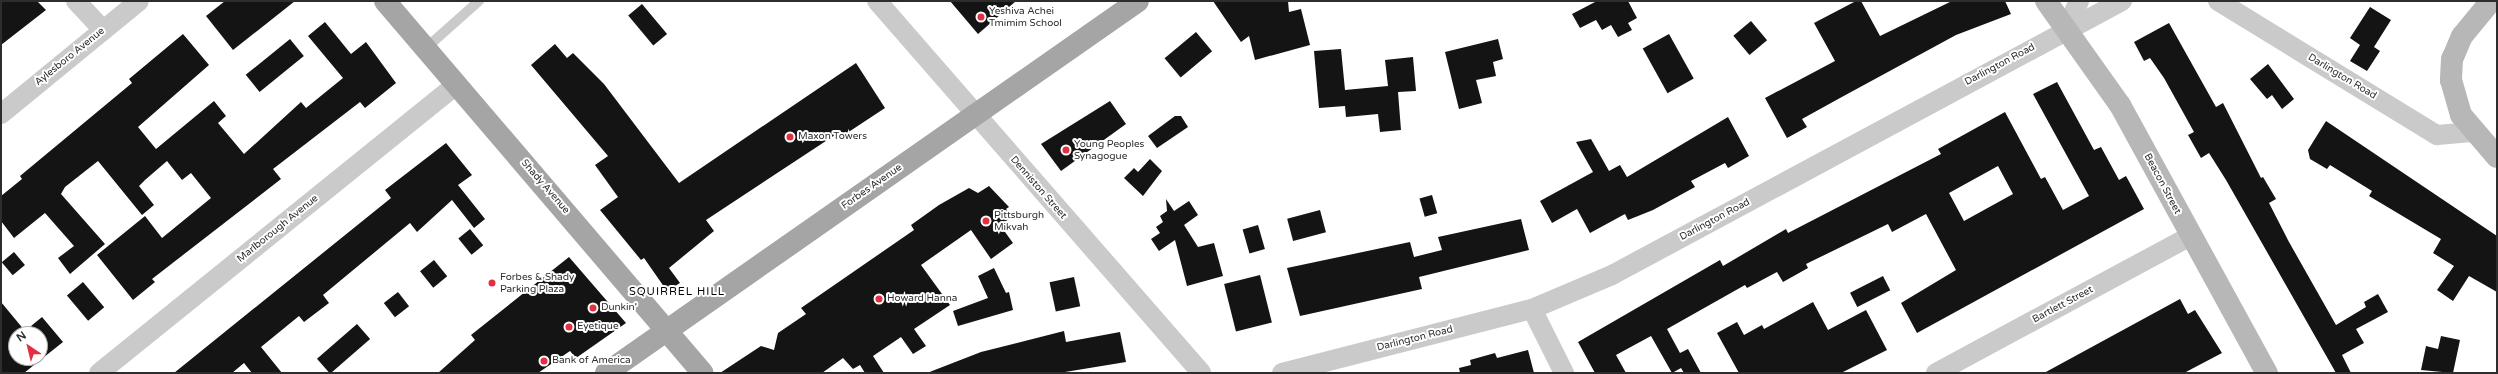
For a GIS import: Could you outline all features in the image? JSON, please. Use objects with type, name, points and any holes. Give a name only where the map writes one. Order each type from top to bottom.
[{"type":"main road","name":"Shady Avenue","points":[[386,1],[703,373]]},
{"type":"main road","name":"Forbes Avenue","points":[[606,373],[1138,1]]},
{"type":"main road","name":"Beacon Street","points":[[2046,1],[2120,105],[2190,236],[2267,373]]},
{"type":"main road","points":[[2492,1],[2462,36],[2452,58],[2451,80],[2455,98],[2472,132],[2497,156]]},
{"type":"street","points":[[76,1],[103,30]]},
{"type":"street","name":"Aylesboro Avenue","points":[[1,114],[139,1]]},
{"type":"street","name":"Denniston Street","points":[[876,1],[974,115],[1201,373]]},
{"type":"street","points":[[2066,29],[2079,1]]},
{"type":"street","name":"Darlington Road","points":[[1282,373],[1532,309],[1612,275],[2066,29],[2122,1]]},
{"type":"street","name":"Darlington Road","points":[[2218,1],[2437,135],[2472,132]]},
{"type":"street","name":"Marlborough Avenue","points":[[99,373],[457,84]]},
{"type":"street","name":"Bartlett Street","points":[[1936,373],[2190,236]]},
{"type":"street","points":[[1532,309],[1564,373]]},
{"type":"lane","points":[[426,48],[479,1]]},
{"type":"building","points":[[1,1],[37,1],[46,10],[1,45]]},
{"type":"building","points":[[225,1],[295,1],[233,50],[206,16]]},
{"type":"building","name":"Yeshiva Achei Tmimim School","points":[[950,1],[1016,1],[978,34]]},
{"type":"building","points":[[1213,1],[1288,1],[1289,12],[1301,9],[1310,45],[1255,60],[1249,36],[1241,42]]},
{"type":"building","points":[[1597,1],[1628,1],[1637,18],[1628,23],[1632,30],[1618,37],[1611,25],[1602,30],[1596,20],[1580,28],[1572,14]]},
{"type":"building","points":[[1856,1],[1861,1],[1880,36],[1952,1],[2005,1],[2011,14],[1956,35],[1802,119],[1807,127],[1787,138],[1765,98],[1835,61],[1814,23]]},
{"type":"building","points":[[642,4],[667,34],[653,45],[628,16]]},
{"type":"building","points":[[2370,7],[2391,20],[2374,47],[2380,51],[2367,71],[2350,61],[2360,45],[2350,38]]},
{"type":"building","points":[[1751,21],[1767,40],[1749,55],[1733,36]]},
{"type":"building","points":[[325,22],[351,54],[366,42],[396,83],[365,108],[360,102],[273,169],[281,179],[152,279],[155,282],[133,300],[97,255],[145,216],[162,238],[211,198],[191,173],[182,180],[167,161],[139,186],[154,205],[142,215],[98,161],[65,187],[61,194],[105,244],[70,274],[58,258],[74,246],[45,213],[14,238],[1,221],[1,196],[22,179],[20,176],[132,83],[129,79],[183,34],[209,65],[138,127],[156,149],[214,101],[226,116],[218,123],[244,154],[301,102],[306,108],[343,78],[308,36]]},
{"type":"building","points":[[2169,23],[2216,107],[2223,103],[2261,178],[2263,177],[2276,199],[2269,203],[2289,242],[2336,325],[2366,307],[2364,302],[2378,294],[2388,312],[2356,329],[2364,343],[2342,355],[2351,373],[2336,373],[2226,180],[2209,153],[2201,158],[2188,135],[2194,132],[2164,78],[2150,58],[2144,61],[2134,42]]},
{"type":"building","points":[[1196,32],[1212,51],[1181,78],[1165,58]]},
{"type":"building","points":[[1669,34],[1694,79],[1667,93],[1643,49]]},
{"type":"building","points":[[290,39],[304,56],[260,92],[246,75]]},
{"type":"building","points":[[1498,39],[1503,59],[1493,62],[1496,76],[1476,80],[1482,103],[1459,109],[1445,52]]},
{"type":"building","points":[[555,44],[567,58],[573,53],[604,84],[679,183],[856,63],[885,108],[838,139],[835,135],[706,220],[714,231],[669,268],[680,283],[667,291],[644,258],[641,260],[600,210],[618,197],[595,165],[608,156],[531,65]]},
{"type":"building","points":[[1341,49],[1345,90],[1388,86],[1385,60],[1413,57],[1416,91],[1398,92],[1401,130],[1380,132],[1378,114],[1346,117],[1345,106],[1319,108],[1314,51]]},
{"type":"building","points":[[2268,64],[2294,99],[2282,109],[2272,95],[2267,99],[2250,79]]},
{"type":"building","points":[[2057,82],[2094,150],[2101,147],[2119,180],[2126,176],[2144,209],[1917,333],[1901,303],[1956,270],[1926,214],[1892,232],[1888,224],[1806,264],[1808,268],[1783,282],[1777,272],[1747,288],[1745,285],[1667,329],[1680,353],[1688,349],[1701,373],[1684,373],[1681,368],[1672,373],[1651,336],[1616,355],[1626,373],[1595,373],[1578,342],[1720,260],[1723,266],[1786,229],[1788,233],[1941,154],[1938,149],[2005,112],[2041,179],[2045,177],[2063,210],[2089,196],[2033,94]],"holes":[[[1998,166],[2013,194],[1964,221],[1949,193]]]},
{"type":"building","points":[[1110,101],[1126,124],[1061,171],[1041,144]]},
{"type":"building","points":[[1175,116],[1181,116],[1188,127],[1157,148],[1148,136]]},
{"type":"building","points":[[1728,117],[1749,156],[1728,168],[1725,163],[1691,181],[1695,187],[1653,210],[1628,220],[1625,214],[1590,233],[1577,209],[1552,223],[1540,201],[1593,172],[1576,142],[1591,139],[1609,171],[1620,165],[1627,177]]},
{"type":"building","points":[[2326,121],[2497,236],[2497,292],[2469,276],[2453,301],[2437,290],[2454,266],[2433,253],[2441,239],[2369,196],[2372,191],[2330,165],[2327,169],[2310,159],[2308,150]]},
{"type":"building","points":[[446,143],[472,175],[458,185],[485,219],[474,228],[452,200],[417,232],[410,223],[323,295],[329,303],[304,322],[299,316],[261,347],[282,373],[252,373],[244,363],[232,373],[174,373],[391,198],[385,190]]},
{"type":"building","points":[[1150,159],[1162,171],[1143,196],[1124,178],[1134,168],[1138,172]]},
{"type":"building","points":[[989,186],[1009,207],[1006,209],[1012,217],[1000,225],[1013,243],[991,259],[971,230],[921,265],[950,305],[914,329],[926,346],[913,354],[901,337],[873,356],[884,373],[865,373],[860,365],[853,369],[843,358],[822,373],[720,373],[761,346],[774,350],[778,333],[806,314],[801,308],[914,230],[911,225],[939,205],[969,188],[978,193]]},
{"type":"building","points":[[1432,195],[1437,213],[1425,217],[1420,199]]},
{"type":"building","points":[[1166,199],[1174,211],[1189,201],[1198,215],[1184,225],[1198,247],[1214,243],[1223,276],[1187,286],[1175,240],[1159,251],[1151,239],[1160,233],[1156,227],[1163,222],[1160,216],[1167,211]]},
{"type":"building","points":[[1320,210],[1326,232],[1293,241],[1287,219]]},
{"type":"building","points":[[1521,219],[1529,250],[1419,277],[1422,289],[1300,316],[1287,268],[1410,242],[1414,257],[1442,250],[1438,237]]},
{"type":"building","points":[[1258,225],[1265,249],[1250,253],[1243,229]]},
{"type":"building","points":[[470,229],[483,245],[472,255],[458,238]]},
{"type":"building","points":[[14,252],[25,265],[13,275],[2,262]]},
{"type":"building","points":[[569,257],[626,323],[576,358],[570,351],[538,373],[438,373],[475,340],[471,335]]},
{"type":"building","points":[[434,260],[447,276],[433,288],[420,271]]},
{"type":"building","points":[[994,268],[1006,293],[1009,292],[1013,310],[958,326],[953,311],[988,298],[978,276]]},
{"type":"building","points":[[1260,275],[1272,323],[1236,331],[1224,284]]},
{"type":"building","points":[[1883,276],[1890,290],[1857,307],[1850,293]]},
{"type":"building","points":[[1074,277],[1080,306],[1056,312],[1050,282]]},
{"type":"building","points":[[83,282],[104,307],[88,321],[67,295]]},
{"type":"building","points":[[398,292],[409,306],[395,317],[384,303]]},
{"type":"building","points":[[2180,299],[2188,314],[2195,310],[2222,353],[2184,373],[2044,373]]},
{"type":"building","points":[[1,302],[21,326],[8,326],[8,366],[33,366],[24,373],[1,373]]},
{"type":"building","points":[[1813,302],[1828,330],[1866,310],[1887,350],[1841,373],[1739,373],[1717,333],[1737,322],[1744,335],[1762,325],[1764,329]]},
{"type":"building","points":[[42,317],[63,342],[48,354],[48,326],[31,326]]},
{"type":"building","points":[[357,324],[370,339],[331,373],[329,373],[317,359]]},
{"type":"building","points":[[1064,331],[1066,342],[1120,332],[1126,362],[1059,373],[927,373],[981,352]]},
{"type":"building","points":[[2441,336],[2460,340],[2453,373],[2421,370],[2426,346],[2438,349]]},
{"type":"building","points":[[1528,350],[1534,373],[1460,373],[1459,368],[1471,365],[1470,360],[1495,353],[1497,358]]},
{"type":"place","name":"Yeshiva Achei Tmimim School","points":[[981,17]]},
{"type":"place","name":"Maxon Towers","points":[[790,137]]},
{"type":"place","name":"Young Peoples Synagogue","points":[[1066,150]]},
{"type":"place","name":"Pittsburgh Mikvah","points":[[986,221]]},
{"type":"place","name":"Forbes & Shady Parking Plaza","points":[[492,283]]},
{"type":"place","name":"Howard Hanna","points":[[879,299]]},
{"type":"place","name":"Dunkin'","points":[[593,308]]},
{"type":"place","name":"Eyetique","points":[[569,327]]},
{"type":"place","name":"Bank of America","points":[[544,361]]},
{"type":"district","name":"SQUIRREL HILL","points":[[677,292]]}]
